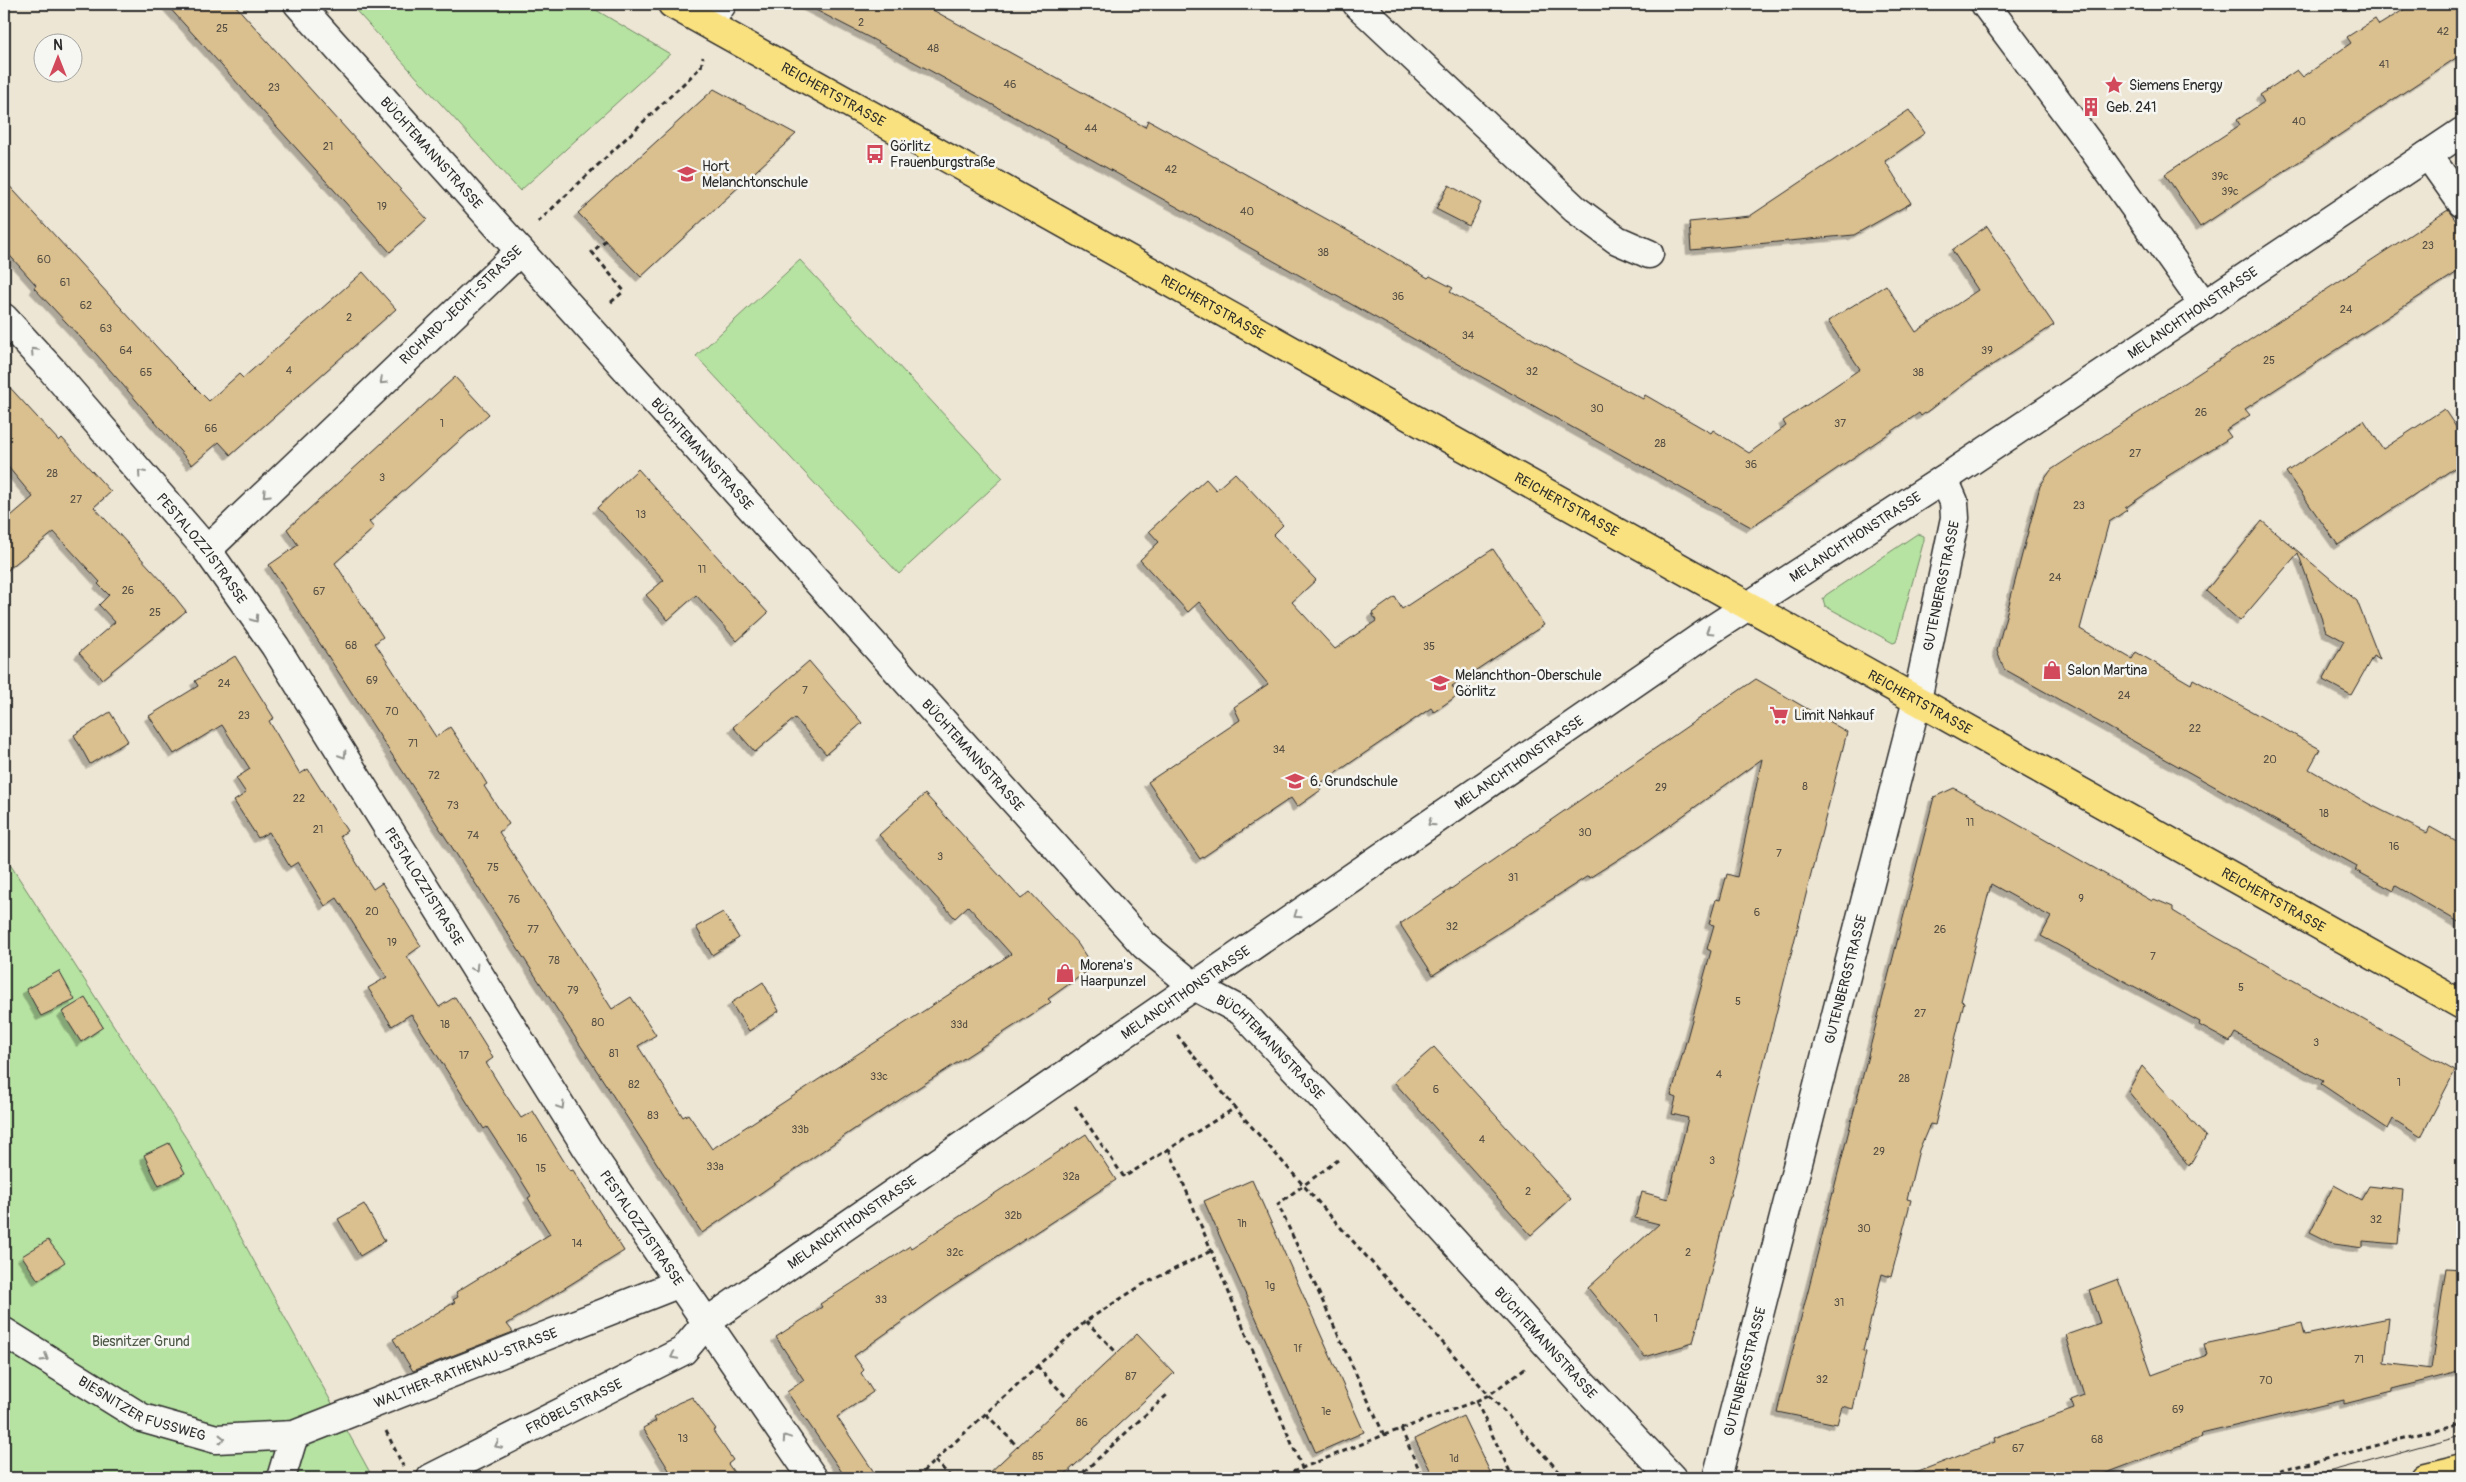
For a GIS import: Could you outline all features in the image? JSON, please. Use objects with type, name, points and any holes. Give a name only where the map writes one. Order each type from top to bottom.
[{"type":"main road","name":"REICHERTSTRASSE","points":[[672,4],[716,14],[1916,700],[2462,1005]]},
{"type":"main road","points":[[2426,1478],[2462,1469]]},
{"type":"street","name":"BÜCHTEMANNSTRASSE","points":[[298,4],[1127,927],[1144,945],[1194,986],[1241,1011],[1672,1478]]},
{"type":"street","points":[[1358,4],[1574,208],[1617,240],[1650,254]]},
{"type":"street","points":[[1985,4],[2088,142],[2204,305]]},
{"type":"street","name":"MELANCHTHONSTRASSE","points":[[708,1321],[1749,605],[1944,479],[2462,132]]},
{"type":"street","points":[[2428,155],[2462,203]]},
{"type":"street","name":"RICHARD-JECHT-STRASSE","points":[[207,550],[520,251]]},
{"type":"street","name":"PESTALOZZISTRASSE","points":[[4,318],[52,370],[207,550],[275,646],[587,1148],[708,1321],[813,1478]]},
{"type":"street","name":"GUTENBERGSTRASSE","points":[[1717,1478],[1720,1459],[1916,700],[1955,518],[1954,502],[1944,479]]},
{"type":"street","name":"WALTHER-RATHENAU-STRASSE","points":[[294,1435],[680,1282]]},
{"type":"street","name":"FRÖBELSTRASSE","points":[[431,1478],[683,1351],[708,1321]]},
{"type":"street","name":"BIESNITZER FUSSWEG","points":[[4,1332],[142,1418],[216,1439],[294,1435]]},
{"type":"street","points":[[280,1478],[294,1435]]},
{"type":"path","name":"RICHARD-JECHT-STRASSE","points":[[520,251],[538,221],[701,67],[716,14]]},
{"type":"path","points":[[585,324],[624,291],[592,252],[606,240]]},
{"type":"path","points":[[1158,1011],[1235,1108],[1565,1478]]},
{"type":"path","points":[[1057,1081],[1124,1177],[1235,1108]]},
{"type":"path","points":[[1363,1141],[1278,1204],[1384,1435]]},
{"type":"path","points":[[1168,1149],[1305,1478]]},
{"type":"path","points":[[916,1478],[1086,1321],[1142,1285],[1211,1251]]},
{"type":"path","points":[[1086,1321],[1117,1352]]},
{"type":"path","points":[[1278,1478],[1489,1395],[1550,1348]]},
{"type":"path","points":[[1037,1366],[1068,1399]]},
{"type":"path","points":[[1077,1478],[1168,1394]]},
{"type":"path","points":[[1476,1400],[1513,1478]]},
{"type":"path","points":[[372,1404],[404,1470]]},
{"type":"path","points":[[986,1414],[1018,1447]]},
{"type":"path","points":[[2253,1478],[2462,1423]]},
{"type":"path","points":[[1401,1429],[1423,1478]]},
{"type":"path","points":[[935,1461],[952,1478]]},
{"type":"green space","points":[[350,4],[586,4],[670,54],[520,191]]},
{"type":"green space","points":[[800,260],[1003,478],[899,574],[696,356]]},
{"type":"green space","points":[[1917,534],[1924,536],[1924,540],[1896,642],[1893,643],[1825,606],[1823,599],[1826,595]]},
{"type":"green space","name":"Biesnitzer Grund","points":[[4,855],[188,1141],[373,1478],[4,1478]]},
{"type":"building","points":[[166,4],[234,4],[427,219],[390,252]]},
{"type":"building","points":[[804,4],[922,4],[1145,127],[1148,120],[1377,247],[1428,278],[1430,276],[1453,288],[1450,292],[1579,365],[1643,399],[1645,395],[1711,433],[1713,430],[1749,453],[1786,426],[1783,421],[1860,369],[1828,321],[1886,285],[1916,332],[1978,290],[1952,250],[1987,226],[2054,325],[1975,376],[1921,416],[1919,413],[1751,527],[1037,129]]},
{"type":"building","points":[[2413,4],[2462,4],[2462,54],[2200,227],[2165,174],[2240,125],[2237,120],[2264,102],[2260,95],[2297,70],[2303,77],[2351,43],[2347,37],[2375,19],[2379,25]]},
{"type":"building","name":"Hort Melanchtonschule","points":[[714,89],[796,134],[641,277],[578,213]]},
{"type":"building","points":[[1909,110],[1925,133],[1885,161],[1911,203],[1854,235],[1691,250],[1689,222],[1750,216]]},
{"type":"building","points":[[4,180],[175,367],[209,401],[239,374],[243,378],[363,272],[396,309],[231,455],[219,442],[192,465],[97,355],[34,288],[36,285],[4,249]]},
{"type":"building","points":[[1449,185],[1481,203],[1469,226],[1436,209]]},
{"type":"building","points":[[2448,210],[2462,229],[2462,269],[2245,409],[2250,415],[2226,430],[2231,437],[2166,477],[2167,479],[2125,508],[2127,510],[2109,522],[2080,629],[2132,659],[2136,652],[2191,684],[2193,679],[2320,749],[2309,769],[2369,804],[2427,833],[2430,827],[2462,845],[2462,924],[2396,886],[2394,891],[2355,870],[2357,866],[2004,669],[1997,650],[2040,486],[2051,470]]},
{"type":"building","points":[[455,377],[489,414],[369,522],[374,528],[335,563],[383,637],[375,643],[436,737],[450,727],[475,764],[487,784],[484,786],[509,824],[499,832],[612,1009],[631,997],[656,1035],[638,1046],[683,1117],[688,1114],[712,1149],[1011,954],[968,906],[955,918],[879,835],[925,794],[1021,899],[1030,892],[1078,944],[1093,967],[1048,999],[1051,1002],[856,1128],[702,1233],[269,565],[298,545],[287,529]]},
{"type":"building","points":[[4,381],[59,441],[62,438],[111,492],[94,507],[162,581],[186,611],[102,679],[79,653],[115,622],[99,605],[109,595],[98,584],[100,582],[54,532],[4,573],[4,522],[33,497],[4,462]]},
{"type":"building","points":[[2444,409],[2462,436],[2462,463],[2338,545],[2286,472],[2364,420],[2383,449]]},
{"type":"building","points":[[638,469],[768,613],[737,641],[696,595],[668,620],[646,595],[664,580],[597,508]]},
{"type":"building","points":[[1235,473],[1283,525],[1273,535],[1316,580],[1292,602],[1335,649],[1376,621],[1372,613],[1395,597],[1402,609],[1493,549],[1544,625],[1452,686],[1458,695],[1434,712],[1431,708],[1318,785],[1321,790],[1297,807],[1291,798],[1200,859],[1148,782],[1240,720],[1234,707],[1268,684],[1199,602],[1188,612],[1140,560],[1159,542],[1149,531],[1206,479],[1216,490]]},
{"type":"building","points":[[2262,521],[2357,601],[2380,660],[2373,656],[2351,695],[2323,680],[2344,641],[2326,631],[2298,553],[2240,621],[2206,591]]},
{"type":"building","points":[[235,656],[274,718],[269,721],[300,774],[308,769],[347,831],[340,836],[373,889],[382,883],[421,946],[407,956],[439,1007],[455,997],[493,1058],[486,1063],[521,1118],[533,1111],[570,1171],[573,1170],[624,1251],[507,1324],[513,1332],[413,1371],[393,1339],[455,1302],[453,1300],[458,1297],[456,1292],[550,1234],[528,1198],[531,1196],[512,1165],[487,1127],[484,1129],[411,1014],[392,1026],[368,988],[387,977],[337,898],[325,906],[298,862],[290,867],[269,832],[258,838],[234,801],[246,793],[236,778],[250,769],[222,725],[174,754],[149,716],[198,686],[195,681]]},
{"type":"building","points":[[809,661],[862,723],[826,754],[795,718],[755,752],[733,727]]},
{"type":"building","points":[[1756,679],[1847,732],[1693,1343],[1645,1357],[1588,1288],[1659,1224],[1635,1218],[1642,1192],[1668,1199],[1688,1118],[1672,1114],[1676,1098],[1671,1096],[1711,951],[1707,949],[1714,925],[1709,924],[1716,899],[1720,900],[1727,874],[1737,877],[1762,759],[1649,840],[1589,878],[1588,876],[1433,975],[1400,924]]},
{"type":"building","points":[[110,712],[128,741],[90,764],[74,735]]},
{"type":"building","points":[[1954,788],[2152,901],[2154,899],[2173,907],[2173,911],[2216,937],[2455,1071],[2421,1137],[2393,1119],[2388,1129],[2321,1084],[2323,1081],[2235,1033],[2230,1042],[2199,1025],[2200,1022],[2041,936],[2051,917],[1991,884],[1961,1001],[1964,1002],[1935,1125],[1930,1124],[1919,1150],[1907,1199],[1911,1200],[1891,1277],[1882,1274],[1863,1351],[1866,1352],[1853,1409],[1842,1406],[1837,1424],[1777,1412],[1934,797]]},
{"type":"building","points":[[723,912],[739,938],[712,955],[696,927]]},
{"type":"building","points":[[59,971],[75,1000],[41,1016],[26,989]]},
{"type":"building","points":[[763,982],[779,1011],[749,1031],[731,1003]]},
{"type":"building","points":[[85,998],[103,1027],[81,1042],[62,1012]]},
{"type":"building","points":[[1434,1047],[1571,1199],[1531,1235],[1394,1082]]},
{"type":"building","points":[[2142,1066],[2206,1137],[2189,1166],[2128,1091]]},
{"type":"building","points":[[1086,1134],[1116,1180],[941,1294],[854,1356],[864,1370],[861,1373],[873,1392],[837,1417],[878,1478],[846,1478],[787,1392],[804,1380],[776,1337],[822,1307],[820,1304],[910,1246],[911,1248]]},
{"type":"building","points":[[169,1143],[185,1173],[159,1186],[144,1155]]},
{"type":"building","points":[[1252,1180],[1364,1432],[1316,1453],[1204,1201]]},
{"type":"building","points":[[2334,1185],[2361,1200],[2369,1186],[2403,1190],[2398,1244],[2363,1241],[2363,1248],[2334,1244],[2310,1232]]},
{"type":"building","points":[[364,1204],[385,1241],[360,1256],[338,1219]]},
{"type":"building","points":[[48,1240],[65,1262],[38,1280],[22,1256]]},
{"type":"building","points":[[2446,1268],[2462,1269],[2462,1371],[2392,1389],[2392,1392],[2344,1404],[2344,1400],[2201,1434],[2202,1437],[2093,1478],[1907,1478],[1907,1476],[1995,1442],[1994,1438],[2074,1409],[2071,1400],[2084,1395],[2066,1335],[2100,1323],[2089,1290],[2118,1279],[2152,1375],[2207,1355],[2204,1344],[2302,1323],[2305,1335],[2389,1318],[2384,1363],[2431,1369]]},
{"type":"building","points":[[1137,1334],[1174,1373],[1061,1478],[984,1478]]},
{"type":"building","points":[[692,1397],[716,1429],[713,1431],[733,1460],[728,1464],[738,1478],[674,1478],[643,1428],[656,1421],[654,1418],[678,1403]]},
{"type":"building","points":[[1463,1416],[1493,1478],[1434,1478],[1415,1439]]},
{"type":"tram line","points":[[2306,1478],[2462,1435]]},
{"type":"place","name":"Siemens Energy","points":[[2114,85]]},
{"type":"place","name":"Geb. 241","points":[[2091,107]]},
{"type":"place","name":"Görlitz Frauenburgstraße","points":[[875,154]]},
{"type":"place","name":"Hort Melanchtonschule","points":[[687,174]]},
{"type":"place","name":"Salon Martina","points":[[2052,670]]},
{"type":"place","name":"Melanchthon-Oberschule Görlitz","points":[[1440,683]]},
{"type":"place","name":"Limit Nahkauf","points":[[1779,715]]},
{"type":"place","name":"6. Grundschule","points":[[1295,781]]},
{"type":"place","name":"Morena's Haarpunzel","points":[[1065,973]]}]
